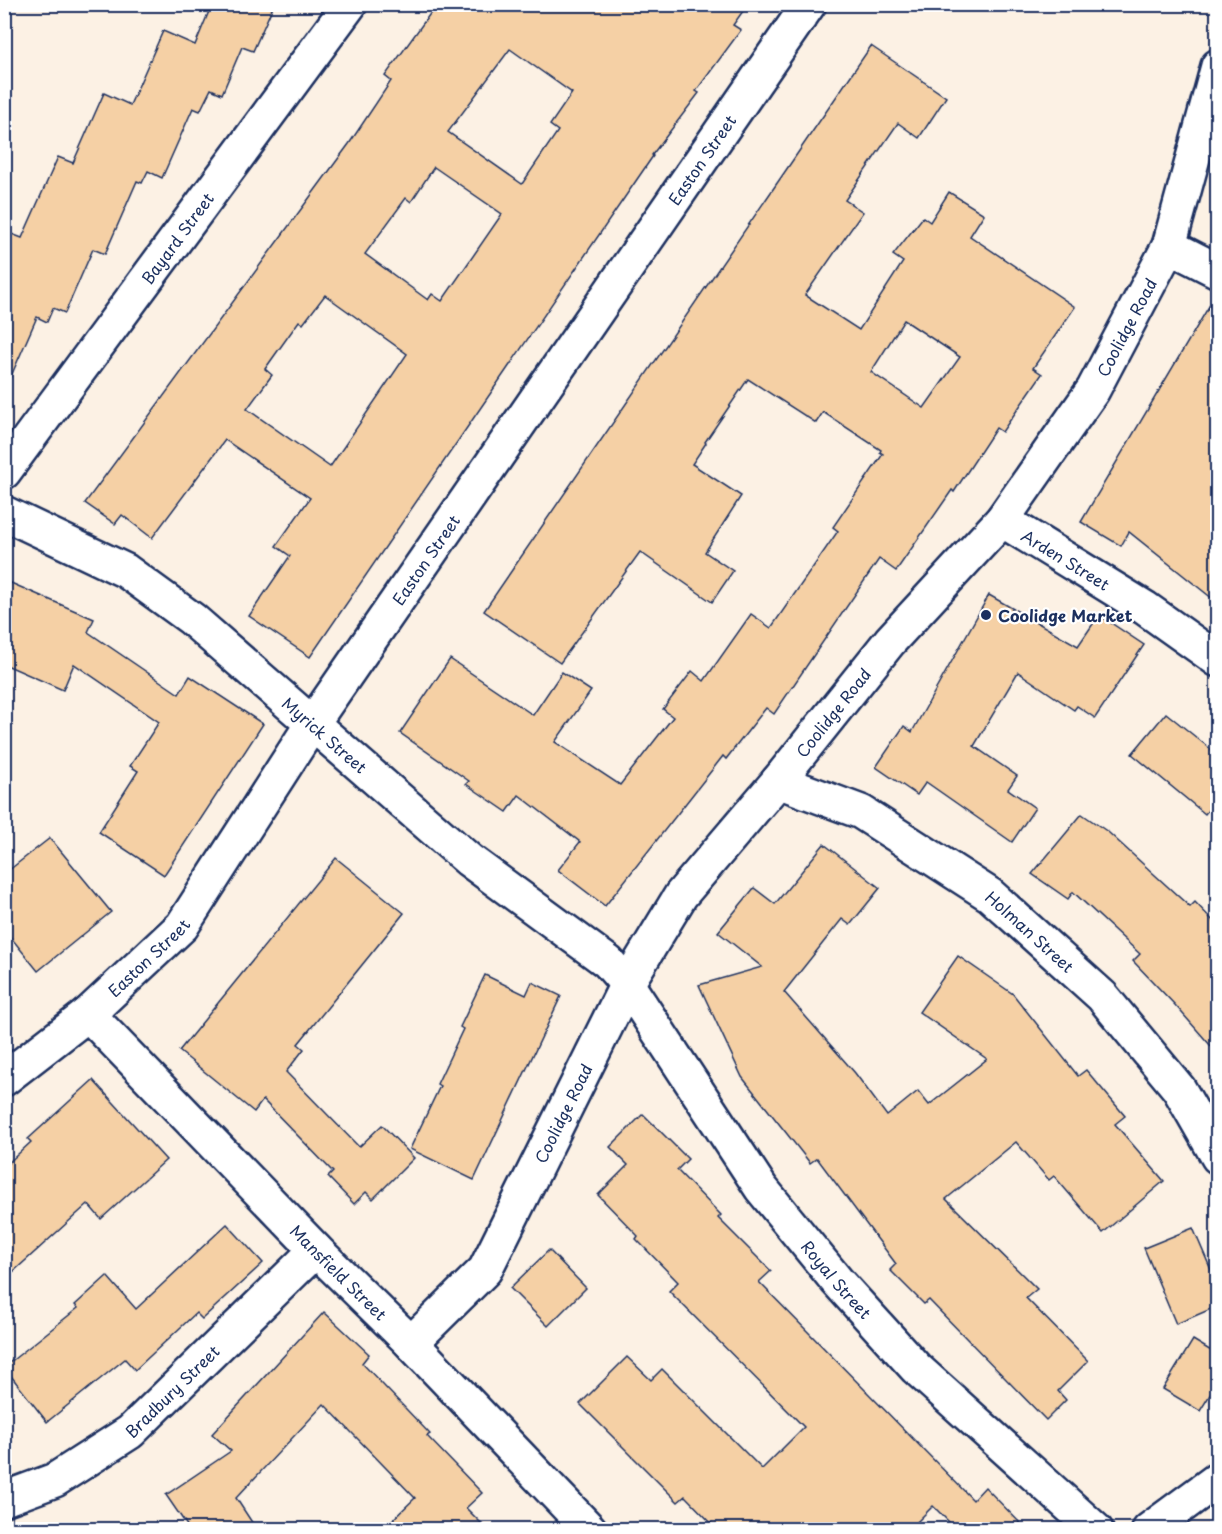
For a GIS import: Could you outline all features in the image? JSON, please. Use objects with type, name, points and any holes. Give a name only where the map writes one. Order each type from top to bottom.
[{"type":"street","name":"Bayard Street","points":[[4,472],[350,4]]},
{"type":"street","name":"Easton Street","points":[[4,1079],[88,1014],[182,926],[312,724],[809,4]]},
{"type":"street","name":"Coolidge Road","points":[[411,1343],[485,1270],[627,984],[681,895],[778,781],[890,641],[1002,519],[1093,390],[1169,246],[1218,66]]},
{"type":"street","points":[[1169,246],[1218,271]]},
{"type":"street","name":"Myrick Street","points":[[4,513],[126,570],[192,619],[469,860],[608,962],[627,984]]},
{"type":"street","name":"Arden Street","points":[[1002,519],[1145,608],[1218,660]]},
{"type":"street","name":"Holman Street","points":[[778,781],[861,812],[990,895],[1102,996],[1179,1089],[1218,1156]]},
{"type":"street","name":"Royal Street","points":[[627,984],[761,1188],[837,1281],[916,1368],[1096,1530]]},
{"type":"street","name":"Mansfield Street","points":[[88,1014],[316,1250],[411,1343],[590,1530]]},
{"type":"street","name":"Bradbury Street","points":[[4,1499],[55,1480],[130,1432],[316,1250]]},
{"type":"street","points":[[1149,1530],[1218,1479]]},
{"type":"building","points":[[212,4],[274,4],[253,51],[242,47],[222,94],[211,89],[200,111],[193,108],[162,178],[148,171],[142,183],[137,181],[105,254],[93,249],[65,313],[53,308],[47,322],[37,317],[4,392],[4,231],[22,238],[58,157],[73,163],[104,93],[130,105],[163,31],[195,45]]},
{"type":"building","points":[[437,4],[748,4],[733,25],[741,30],[696,91],[699,93],[652,155],[310,657],[249,616],[290,556],[276,546],[310,498],[225,440],[152,538],[122,515],[115,524],[85,503],[349,144],[391,81],[385,76]],"holes":[[[510,49],[572,93],[550,125],[558,131],[522,184],[448,132]],[[434,167],[502,214],[442,301],[432,294],[428,300],[365,254],[406,198],[411,202]],[[325,295],[407,354],[330,467],[247,409],[272,375],[265,369],[299,321],[303,324]]]},
{"type":"building","points":[[871,46],[946,97],[919,138],[898,123],[845,200],[863,212],[805,295],[859,330],[903,262],[893,255],[923,217],[930,222],[949,192],[984,214],[970,236],[1075,307],[1033,368],[1042,374],[1002,432],[996,428],[954,492],[952,490],[896,571],[879,559],[774,714],[766,708],[726,759],[723,756],[605,906],[558,870],[580,842],[519,795],[507,812],[466,784],[469,781],[400,733],[450,659],[533,715],[562,672],[591,691],[555,742],[620,785],[673,717],[663,709],[692,671],[704,681],[751,614],[771,628],[838,531],[833,527],[883,454],[881,450],[823,412],[816,423],[748,379],[692,464],[741,496],[705,552],[733,571],[712,602],[640,552],[560,663],[484,611]],"holes":[[[904,320],[960,357],[924,408],[871,372]]]},
{"type":"building","points":[[1218,291],[1218,603],[1129,532],[1121,546],[1081,522]]},
{"type":"building","points":[[4,580],[94,619],[88,632],[179,694],[190,676],[263,724],[164,875],[99,832],[138,771],[130,766],[159,722],[74,664],[63,690],[4,664]]},
{"type":"building","points":[[989,595],[1078,646],[1099,615],[1144,645],[1095,718],[1077,706],[1074,710],[1018,672],[974,746],[1017,776],[1008,789],[1035,808],[1012,842],[926,782],[917,795],[876,767],[904,726],[912,732]]},
{"type":"building","points":[[1166,713],[1218,755],[1218,798],[1205,814],[1132,754]]},
{"type":"building","points":[[1082,814],[1108,832],[1190,907],[1195,902],[1218,926],[1218,1054],[1133,961],[1140,954],[1073,892],[1068,899],[1032,874]]},
{"type":"building","points":[[50,838],[111,912],[38,971],[4,929],[4,874]]},
{"type":"building","points":[[824,844],[880,888],[850,925],[842,919],[784,992],[855,1073],[887,1116],[918,1091],[929,1105],[987,1059],[919,1012],[958,956],[1013,994],[1078,1076],[1086,1070],[1125,1116],[1115,1124],[1164,1181],[1103,1233],[1054,1176],[1049,1180],[1016,1142],[946,1199],[1037,1289],[1026,1298],[1088,1361],[1058,1391],[1066,1400],[1046,1420],[929,1300],[924,1304],[890,1270],[896,1264],[817,1158],[810,1163],[742,1077],[699,985],[762,967],[718,932],[754,888],[775,904]]},
{"type":"building","points":[[336,858],[404,913],[298,1044],[304,1049],[286,1072],[359,1147],[382,1125],[414,1158],[373,1199],[366,1192],[354,1204],[328,1177],[333,1172],[263,1100],[254,1112],[179,1051]]},
{"type":"building","points":[[485,975],[526,995],[532,982],[561,996],[474,1180],[410,1149],[440,1086],[437,1084],[463,1029],[460,1027]]},
{"type":"building","points":[[93,1080],[166,1160],[101,1219],[88,1204],[4,1280],[4,1167],[31,1142],[28,1139]]},
{"type":"building","points":[[643,1114],[688,1159],[677,1170],[721,1215],[718,1218],[771,1271],[759,1282],[973,1500],[985,1487],[1027,1530],[943,1530],[950,1523],[933,1506],[909,1530],[718,1530],[685,1496],[678,1502],[580,1404],[627,1357],[651,1380],[662,1369],[762,1469],[804,1427],[669,1291],[678,1282],[636,1239],[638,1236],[598,1195],[628,1165],[610,1147]]},
{"type":"building","points":[[227,1224],[263,1263],[202,1319],[196,1313],[135,1370],[125,1359],[47,1422],[4,1367],[78,1308],[75,1305],[107,1276],[136,1309]]},
{"type":"building","points":[[1193,1228],[1218,1286],[1218,1306],[1176,1324],[1144,1248]]},
{"type":"building","points":[[549,1250],[586,1288],[548,1326],[510,1288]]},
{"type":"building","points":[[324,1312],[369,1354],[362,1363],[430,1434],[427,1436],[482,1493],[466,1508],[488,1530],[382,1530],[415,1498],[324,1404],[236,1498],[257,1530],[190,1530],[166,1495],[231,1451],[212,1434]]},
{"type":"building","points":[[1193,1340],[1218,1355],[1218,1382],[1200,1411],[1163,1389]]},
{"type":"place","name":"Coolidge Market","points":[[986,615]]}]
